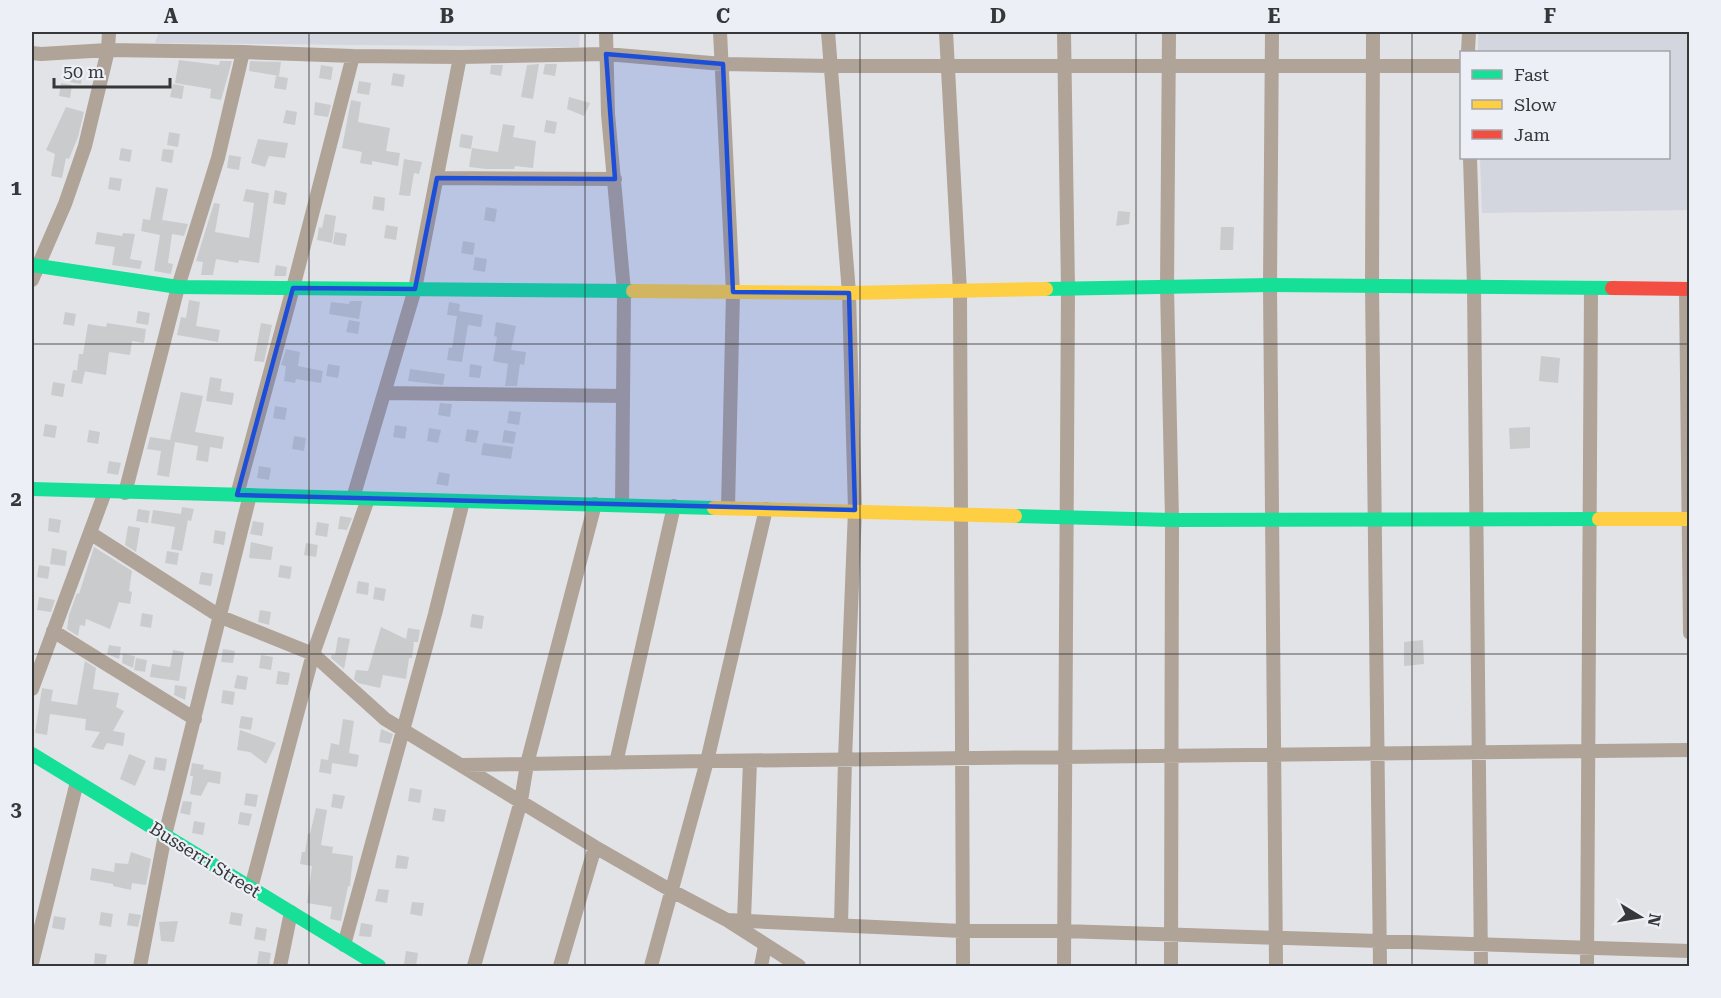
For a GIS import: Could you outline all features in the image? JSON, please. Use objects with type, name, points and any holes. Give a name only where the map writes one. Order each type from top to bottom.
[{"type":"street","points":[[109,32],[108,50],[85,146],[65,204],[33,271],[178,287],[415,290],[849,293],[1270,285],[1688,289],[1689,633]]},
{"type":"street","points":[[606,32],[608,114],[624,291],[622,505]]},
{"type":"street","points":[[720,32],[733,292],[728,508]]},
{"type":"street","points":[[828,32],[849,293],[855,510],[841,925]]},
{"type":"street","points":[[946,32],[960,291],[963,966]]},
{"type":"street","points":[[1064,32],[1068,289],[1064,966]]},
{"type":"street","points":[[1169,32],[1167,287],[1172,519],[1171,966]]},
{"type":"street","points":[[1272,32],[1270,285],[1276,966]]},
{"type":"street","points":[[1373,32],[1372,286],[1380,966]]},
{"type":"street","points":[[1468,51],[1469,32]]},
{"type":"street","points":[[32,53],[108,50],[460,57],[606,54],[723,64],[830,66],[1460,66]]},
{"type":"street","points":[[125,493],[178,287],[218,158],[243,52]]},
{"type":"street","points":[[140,966],[165,835],[221,617],[243,495],[293,288],[353,56]]},
{"type":"street","points":[[353,498],[415,290],[460,57]]},
{"type":"street","points":[[1470,159],[1474,287],[1481,966]]},
{"type":"street","points":[[437,178],[615,179]]},
{"type":"street","points":[[1587,966],[1591,288]]},
{"type":"street","points":[[384,393],[623,396]]},
{"type":"street","points":[[32,489],[1172,519],[1689,519]]},
{"type":"street","points":[[32,689],[105,492]]},
{"type":"street","points":[[251,888],[314,654],[368,499]]},
{"type":"street","points":[[344,945],[435,614],[463,501]]},
{"type":"street","points":[[474,966],[521,801],[527,764],[595,504]]},
{"type":"street","points":[[615,763],[674,506]]},
{"type":"street","points":[[651,966],[707,761],[766,509]]},
{"type":"street","points":[[90,533],[221,617],[314,654],[385,718],[595,846],[727,920],[799,966]]},
{"type":"street","points":[[53,631],[195,719]]},
{"type":"street","points":[[462,765],[1689,750]]},
{"type":"street","name":"Busserri Street","points":[[32,754],[378,966]]},
{"type":"street","points":[[744,920],[750,760]]},
{"type":"street","points":[[32,963],[77,782]]},
{"type":"street","points":[[560,966],[595,846]]},
{"type":"street","points":[[280,966],[291,912]]},
{"type":"street","points":[[727,920],[962,931],[1064,931],[1689,951]]},
{"type":"street","points":[[761,966],[765,946]]},
{"type":"highlighted area","points":[[606,54],[723,64],[733,292],[849,293],[855,510],[237,495],[293,288],[415,289],[437,178],[615,179]]},
{"type":"shaded area","points":[[159,32],[580,32],[579,47],[155,43]]},
{"type":"shaded area","points":[[1478,32],[1689,32],[1689,210],[1482,213],[1480,159],[1670,159],[1670,51],[1478,51]]},
{"type":"building","points":[[179,60],[219,65],[220,61],[232,61],[221,100],[210,98],[211,89],[175,83]]},
{"type":"building","points":[[250,61],[281,62],[279,76],[249,71]]},
{"type":"building","points":[[539,64],[533,99],[521,97],[527,65]]},
{"type":"building","points":[[545,64],[557,64],[555,76],[543,74]]},
{"type":"building","points":[[321,65],[333,67],[331,80],[319,78]]},
{"type":"building","points":[[491,65],[503,65],[501,76],[490,74]]},
{"type":"building","points":[[72,69],[83,71],[81,84],[70,82]]},
{"type":"building","points":[[393,73],[405,75],[403,87],[391,85]]},
{"type":"building","points":[[276,76],[288,78],[286,90],[274,88]]},
{"type":"building","points":[[359,81],[371,83],[369,95],[357,93]]},
{"type":"building","points":[[61,83],[72,85],[70,98],[59,96]]},
{"type":"building","points":[[173,84],[184,86],[182,99],[170,97]]},
{"type":"building","points":[[569,97],[590,103],[584,116],[567,109]]},
{"type":"building","points":[[351,100],[361,102],[358,122],[390,128],[386,151],[400,153],[398,166],[372,161],[372,165],[360,163],[362,152],[342,148]]},
{"type":"building","points":[[315,102],[331,105],[328,117],[314,115]]},
{"type":"building","points":[[66,107],[84,112],[78,137],[69,159],[66,158],[62,178],[51,176],[55,154],[46,150]]},
{"type":"building","points":[[286,110],[297,112],[295,125],[283,123]]},
{"type":"building","points":[[546,120],[557,122],[555,134],[544,132]]},
{"type":"building","points":[[503,124],[515,126],[513,137],[536,141],[533,168],[469,167],[472,148],[498,152]]},
{"type":"building","points":[[169,132],[180,134],[178,147],[167,145]]},
{"type":"building","points":[[461,134],[473,136],[471,149],[459,147]]},
{"type":"building","points":[[258,139],[288,143],[285,158],[269,156],[265,167],[251,163]]},
{"type":"building","points":[[121,148],[132,150],[130,162],[119,160]]},
{"type":"building","points":[[163,149],[174,150],[172,163],[161,161]]},
{"type":"building","points":[[229,155],[241,157],[239,170],[227,168]]},
{"type":"building","points":[[404,159],[422,162],[419,174],[414,173],[410,196],[399,195]]},
{"type":"building","points":[[110,177],[122,179],[120,191],[108,189]]},
{"type":"building","points":[[156,187],[168,189],[162,220],[188,224],[184,236],[172,234],[168,263],[173,264],[171,274],[154,271],[160,235],[141,231],[143,219],[150,220]]},
{"type":"building","points":[[246,189],[269,193],[259,263],[239,260],[238,263],[216,259],[213,275],[201,275],[203,262],[196,261],[214,203],[220,204],[215,232],[249,238],[254,203],[243,201]]},
{"type":"building","points":[[275,190],[287,193],[285,205],[273,203]]},
{"type":"building","points":[[374,196],[385,198],[384,211],[372,209]]},
{"type":"building","points":[[486,207],[497,209],[495,222],[484,220]]},
{"type":"building","points":[[1118,211],[1130,212],[1129,224],[1116,226]]},
{"type":"building","points":[[325,214],[336,216],[332,243],[317,240],[319,227],[322,228]]},
{"type":"building","points":[[386,225],[398,227],[396,240],[384,238]]},
{"type":"building","points":[[1221,227],[1234,227],[1233,250],[1220,250]]},
{"type":"building","points":[[97,232],[122,236],[123,233],[135,234],[130,259],[142,261],[140,269],[112,265],[115,247],[95,244]]},
{"type":"building","points":[[335,232],[347,234],[345,246],[333,244]]},
{"type":"building","points":[[463,241],[475,243],[473,255],[461,253]]},
{"type":"building","points":[[475,257],[487,259],[485,272],[473,270]]},
{"type":"building","points":[[276,265],[287,267],[286,276],[274,276]]},
{"type":"building","points":[[189,300],[200,302],[196,326],[220,330],[218,342],[177,335],[181,317],[186,318]]},
{"type":"building","points":[[350,301],[362,301],[359,319],[329,314],[331,302],[349,304]]},
{"type":"building","points":[[449,302],[460,304],[459,311],[483,315],[481,327],[468,325],[462,362],[447,360],[449,347],[452,348],[457,316],[447,315]]},
{"type":"building","points":[[138,311],[150,313],[148,325],[136,323]]},
{"type":"building","points":[[65,312],[76,314],[74,326],[63,324]]},
{"type":"building","points":[[349,320],[360,322],[358,334],[346,332]]},
{"type":"building","points":[[496,322],[516,326],[511,350],[526,352],[524,365],[520,364],[517,386],[505,386],[508,364],[493,361],[497,337],[494,336]]},
{"type":"building","points":[[107,323],[146,329],[144,343],[132,341],[130,355],[109,352],[106,375],[77,370],[79,354],[83,354],[88,324],[106,327]]},
{"type":"building","points":[[261,323],[272,325],[264,362],[254,361]]},
{"type":"building","points":[[286,349],[300,352],[298,366],[323,371],[321,383],[296,379],[295,383],[284,381],[286,366],[281,365]]},
{"type":"building","points":[[1541,356],[1560,358],[1558,383],[1539,381]]},
{"type":"building","points":[[328,364],[340,366],[338,378],[326,376]]},
{"type":"building","points":[[470,364],[482,366],[480,378],[469,377]]},
{"type":"building","points":[[410,369],[445,374],[443,385],[408,381]]},
{"type":"building","points":[[73,370],[85,371],[82,384],[71,382]]},
{"type":"building","points":[[210,377],[222,379],[220,391],[234,393],[232,405],[206,401]]},
{"type":"building","points":[[53,382],[65,384],[63,397],[51,395]]},
{"type":"building","points":[[181,392],[203,396],[195,432],[224,437],[222,449],[210,447],[208,462],[196,460],[198,446],[175,442],[169,477],[157,475],[161,451],[147,449],[150,437],[170,440]]},
{"type":"building","points":[[440,403],[452,404],[450,417],[438,415]]},
{"type":"building","points":[[275,406],[287,408],[285,420],[273,418]]},
{"type":"building","points":[[509,411],[521,412],[519,425],[507,423]]},
{"type":"building","points":[[45,424],[57,426],[55,438],[43,436]]},
{"type":"building","points":[[395,425],[407,427],[405,439],[393,437]]},
{"type":"building","points":[[1530,427],[1530,448],[1510,449],[1509,428]]},
{"type":"building","points":[[429,428],[441,430],[438,443],[427,441]]},
{"type":"building","points":[[467,429],[479,431],[476,443],[465,441]]},
{"type":"building","points":[[89,430],[100,432],[98,444],[87,442]]},
{"type":"building","points":[[504,430],[516,432],[514,444],[502,442]]},
{"type":"building","points":[[294,436],[306,438],[304,451],[292,449]]},
{"type":"building","points":[[483,443],[513,447],[511,459],[481,455]]},
{"type":"building","points":[[109,461],[121,463],[118,475],[107,473]]},
{"type":"building","points":[[259,466],[271,468],[269,480],[257,478]]},
{"type":"building","points":[[439,472],[450,474],[448,486],[436,484]]},
{"type":"building","points":[[182,507],[194,509],[191,521],[188,520],[182,551],[171,549],[175,527],[151,523],[153,510],[181,514]]},
{"type":"building","points":[[138,509],[150,511],[148,523],[136,521]]},
{"type":"building","points":[[340,516],[352,518],[347,530],[338,529]]},
{"type":"building","points":[[49,518],[61,520],[59,533],[48,531]]},
{"type":"building","points":[[253,521],[264,523],[262,536],[250,534]]},
{"type":"building","points":[[317,522],[329,524],[327,537],[315,535]]},
{"type":"building","points":[[128,526],[140,528],[136,552],[125,545]]},
{"type":"building","points":[[215,530],[226,532],[224,545],[213,543]]},
{"type":"building","points":[[251,542],[273,547],[271,560],[249,558]]},
{"type":"building","points":[[306,543],[318,545],[316,557],[304,555]]},
{"type":"building","points":[[94,547],[132,571],[130,604],[119,602],[110,629],[86,619],[85,626],[80,625],[78,636],[67,629],[69,615],[77,593],[79,594]]},
{"type":"building","points":[[52,548],[67,551],[65,566],[50,564]]},
{"type":"building","points":[[167,551],[179,553],[177,565],[165,563]]},
{"type":"building","points":[[39,565],[50,567],[48,579],[37,577]]},
{"type":"building","points":[[280,565],[292,567],[290,579],[278,577]]},
{"type":"building","points":[[201,572],[213,574],[211,586],[199,584]]},
{"type":"building","points":[[358,581],[369,583],[368,595],[356,593]]},
{"type":"building","points":[[375,587],[386,589],[384,601],[373,599]]},
{"type":"building","points":[[39,597],[55,600],[51,612],[37,610]]},
{"type":"building","points":[[260,610],[271,612],[269,625],[258,622]]},
{"type":"building","points":[[142,613],[153,615],[151,628],[140,626]]},
{"type":"building","points":[[472,614],[484,616],[482,629],[470,627]]},
{"type":"building","points":[[381,627],[406,639],[408,628],[420,630],[418,642],[412,642],[414,643],[412,658],[409,658],[406,679],[383,675],[380,688],[358,683],[354,679],[356,670],[368,671]]},
{"type":"building","points":[[338,637],[350,639],[344,669],[331,658],[332,654],[335,655]]},
{"type":"building","points":[[1423,640],[1424,664],[1404,666],[1404,642]]},
{"type":"building","points":[[109,645],[121,647],[119,659],[107,654]]},
{"type":"building","points":[[223,649],[235,651],[233,663],[221,662]]},
{"type":"building","points":[[173,650],[184,652],[179,681],[150,677],[152,664],[170,667]]},
{"type":"building","points":[[123,654],[135,656],[133,668],[122,663]]},
{"type":"building","points":[[261,655],[273,657],[271,670],[259,668]]},
{"type":"building","points":[[136,658],[147,660],[145,672],[134,670]]},
{"type":"building","points":[[85,661],[96,668],[93,689],[119,693],[116,707],[124,711],[113,731],[125,733],[123,746],[107,743],[103,750],[91,747],[100,732],[85,730],[86,719],[50,714],[47,735],[35,733],[42,688],[53,690],[51,701],[77,705]]},
{"type":"building","points":[[278,671],[290,673],[288,685],[276,684]]},
{"type":"building","points":[[237,675],[248,677],[246,690],[234,688]]},
{"type":"building","points":[[175,685],[187,687],[185,700],[174,695]]},
{"type":"building","points":[[223,690],[235,692],[233,705],[221,703]]},
{"type":"building","points":[[241,716],[253,718],[251,730],[239,728]]},
{"type":"building","points":[[343,719],[354,721],[349,753],[359,755],[357,767],[332,763],[331,774],[319,772],[321,759],[328,760],[331,743],[339,745]]},
{"type":"building","points":[[381,729],[393,734],[390,744],[379,742]]},
{"type":"building","points":[[240,730],[276,743],[266,764],[250,752],[237,750]]},
{"type":"building","points":[[129,754],[146,761],[135,786],[120,779]]},
{"type":"building","points":[[155,757],[167,759],[165,771],[153,769]]},
{"type":"building","points":[[192,763],[204,765],[203,769],[221,772],[220,784],[208,782],[201,796],[190,794],[193,776],[190,776]]},
{"type":"building","points":[[410,788],[422,790],[420,803],[408,801]]},
{"type":"building","points":[[246,793],[258,795],[256,807],[244,805]]},
{"type":"building","points":[[333,794],[345,796],[342,809],[331,807]]},
{"type":"building","points":[[183,801],[192,802],[190,815],[180,813]]},
{"type":"building","points":[[316,808],[327,810],[321,845],[333,847],[332,853],[353,856],[350,886],[348,886],[341,921],[330,919],[332,907],[307,903],[312,866],[300,864]]},
{"type":"building","points":[[434,808],[446,810],[444,822],[432,820]]},
{"type":"building","points":[[240,812],[252,814],[249,826],[238,824]]},
{"type":"building","points":[[194,821],[205,823],[203,835],[192,833]]},
{"type":"building","points":[[131,852],[151,859],[146,885],[132,883],[131,890],[90,880],[92,868],[114,872],[115,863],[128,864]]},
{"type":"building","points":[[397,855],[409,857],[407,869],[395,868]]},
{"type":"building","points":[[378,889],[389,890],[387,903],[375,901]]},
{"type":"building","points":[[412,902],[424,903],[422,916],[410,914]]},
{"type":"building","points":[[101,912],[113,914],[111,927],[99,925]]},
{"type":"building","points":[[231,912],[243,914],[241,926],[229,924]]},
{"type":"building","points":[[129,913],[141,915],[138,927],[127,925]]},
{"type":"building","points":[[54,916],[66,918],[64,930],[52,928]]},
{"type":"building","points":[[178,921],[174,942],[161,941],[159,922]]},
{"type":"building","points":[[361,923],[373,925],[371,937],[359,936]]},
{"type":"building","points":[[256,927],[267,929],[265,941],[254,939]]},
{"type":"building","points":[[259,951],[271,953],[269,966],[257,964]]},
{"type":"building","points":[[406,951],[418,953],[416,966],[404,964]]},
{"type":"building","points":[[95,953],[107,955],[105,966],[94,965]]},
{"type":"traffic: fast","points":[[32,265],[178,287],[633,291]]},
{"type":"traffic: fast","points":[[1046,289],[1270,285],[1612,288]]},
{"type":"traffic: fast","points":[[32,489],[714,508]]},
{"type":"traffic: fast","points":[[1015,516],[1172,520],[1599,519]]},
{"type":"traffic: fast","points":[[32,754],[379,966]]},
{"type":"traffic: slow","points":[[633,291],[849,293],[1046,289]]},
{"type":"traffic: slow","points":[[714,508],[1015,516]]},
{"type":"traffic: slow","points":[[1599,519],[1690,519]]},
{"type":"traffic: jam","points":[[1612,288],[1690,289]]}]
